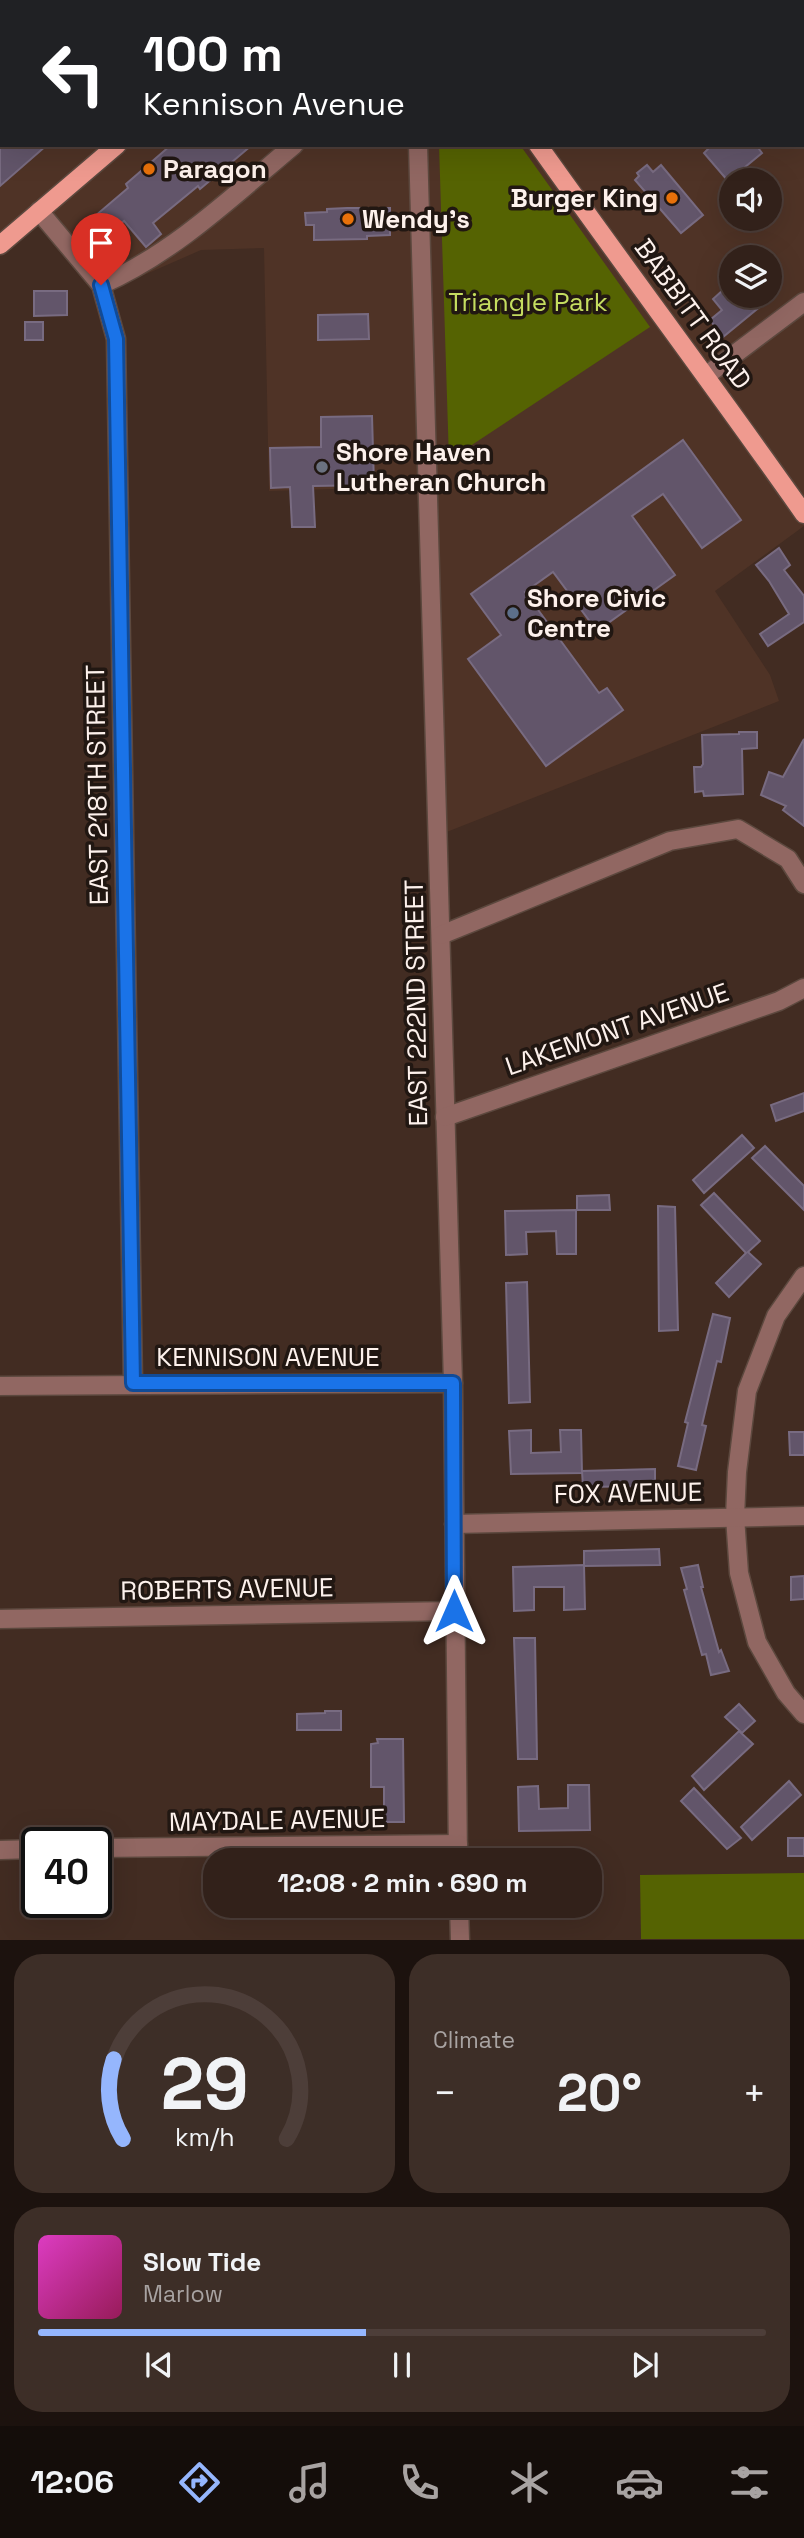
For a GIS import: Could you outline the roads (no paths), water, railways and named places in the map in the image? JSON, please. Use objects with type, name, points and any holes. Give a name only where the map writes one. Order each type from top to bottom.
[{"type":"main road","points":[[0,245],[114,147]]},
{"type":"main road","name":"BABBITT ROAD","points":[[539,147],[661,316],[707,375],[804,514]]},
{"type":"street","points":[[101,285],[127,273],[205,222],[292,147]]},
{"type":"street","name":"EAST 222ND STREET","points":[[418,147],[453,1383],[458,1848]]},
{"type":"street","name":"EAST 218TH STREET","points":[[39,211],[101,285],[116,339],[133,1383]]},
{"type":"street","points":[[707,375],[804,302]]},
{"type":"street","points":[[441,935],[670,841],[738,829],[788,859],[804,884]]},
{"type":"street","name":"LAKEMONT AVENUE","points":[[445,1117],[779,1001],[804,988]]},
{"type":"street","points":[[804,1276],[776,1316],[747,1391],[737,1472],[735,1517],[739,1573],[757,1643],[786,1693],[804,1714]]},
{"type":"street","name":"KENNISON AVENUE","points":[[0,1386],[133,1383],[453,1383]]},
{"type":"street","name":"FOX AVENUE","points":[[454,1524],[804,1516]]},
{"type":"street","name":"ROBERTS AVENUE","points":[[0,1619],[454,1611]]},
{"type":"street","points":[[0,1850],[21,1849]]},
{"type":"street","name":"MAYDALE AVENUE","points":[[112,1849],[203,1850]]},
{"type":"street","points":[[459,1918],[460,1940]]},
{"type":"place","name":"Paragon","points":[[149,169]]},
{"type":"place","name":"Burger King","points":[[672,198]]},
{"type":"place","name":"Wendy's","points":[[348,219]]},
{"type":"place","name":"Shore Haven Lutheran Church","points":[[322,467]]},
{"type":"place","name":"Shore Civic Centre","points":[[513,613]]},
{"type":"park label","name":"Triangle Park","points":[[528,302]]}]
